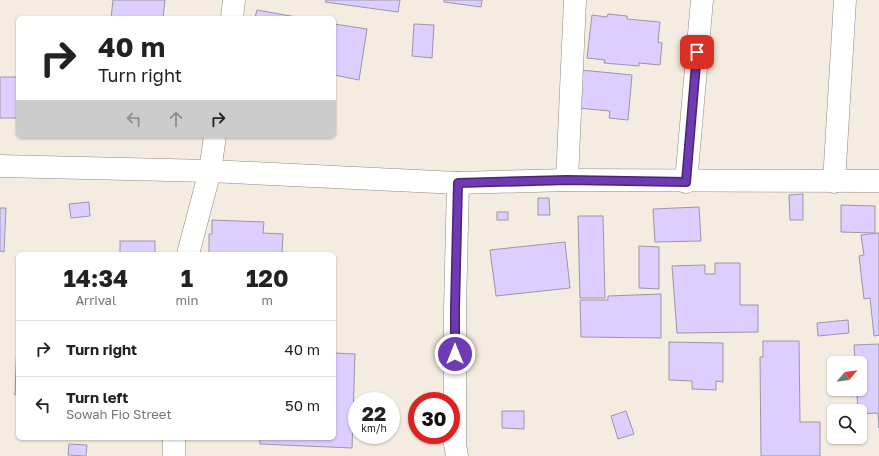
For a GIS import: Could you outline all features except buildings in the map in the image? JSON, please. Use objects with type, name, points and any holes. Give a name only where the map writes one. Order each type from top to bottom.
[{"type":"street","points":[[232,16],[234,0]]},
{"type":"street","points":[[567,180],[575,0]]},
{"type":"street","points":[[686,182],[702,0]]},
{"type":"street","points":[[834,182],[845,0]]},
{"type":"street","points":[[189,252],[210,171],[215,138]]},
{"type":"street","points":[[0,166],[210,171],[458,183],[567,180],[686,182],[879,182]]},
{"type":"street","points":[[457,456],[455,444],[455,309],[458,183]]},
{"type":"street","points":[[174,440],[174,456]]},
{"type":"route","points":[[455,354],[458,183],[567,180],[686,182],[697,52]]}]
